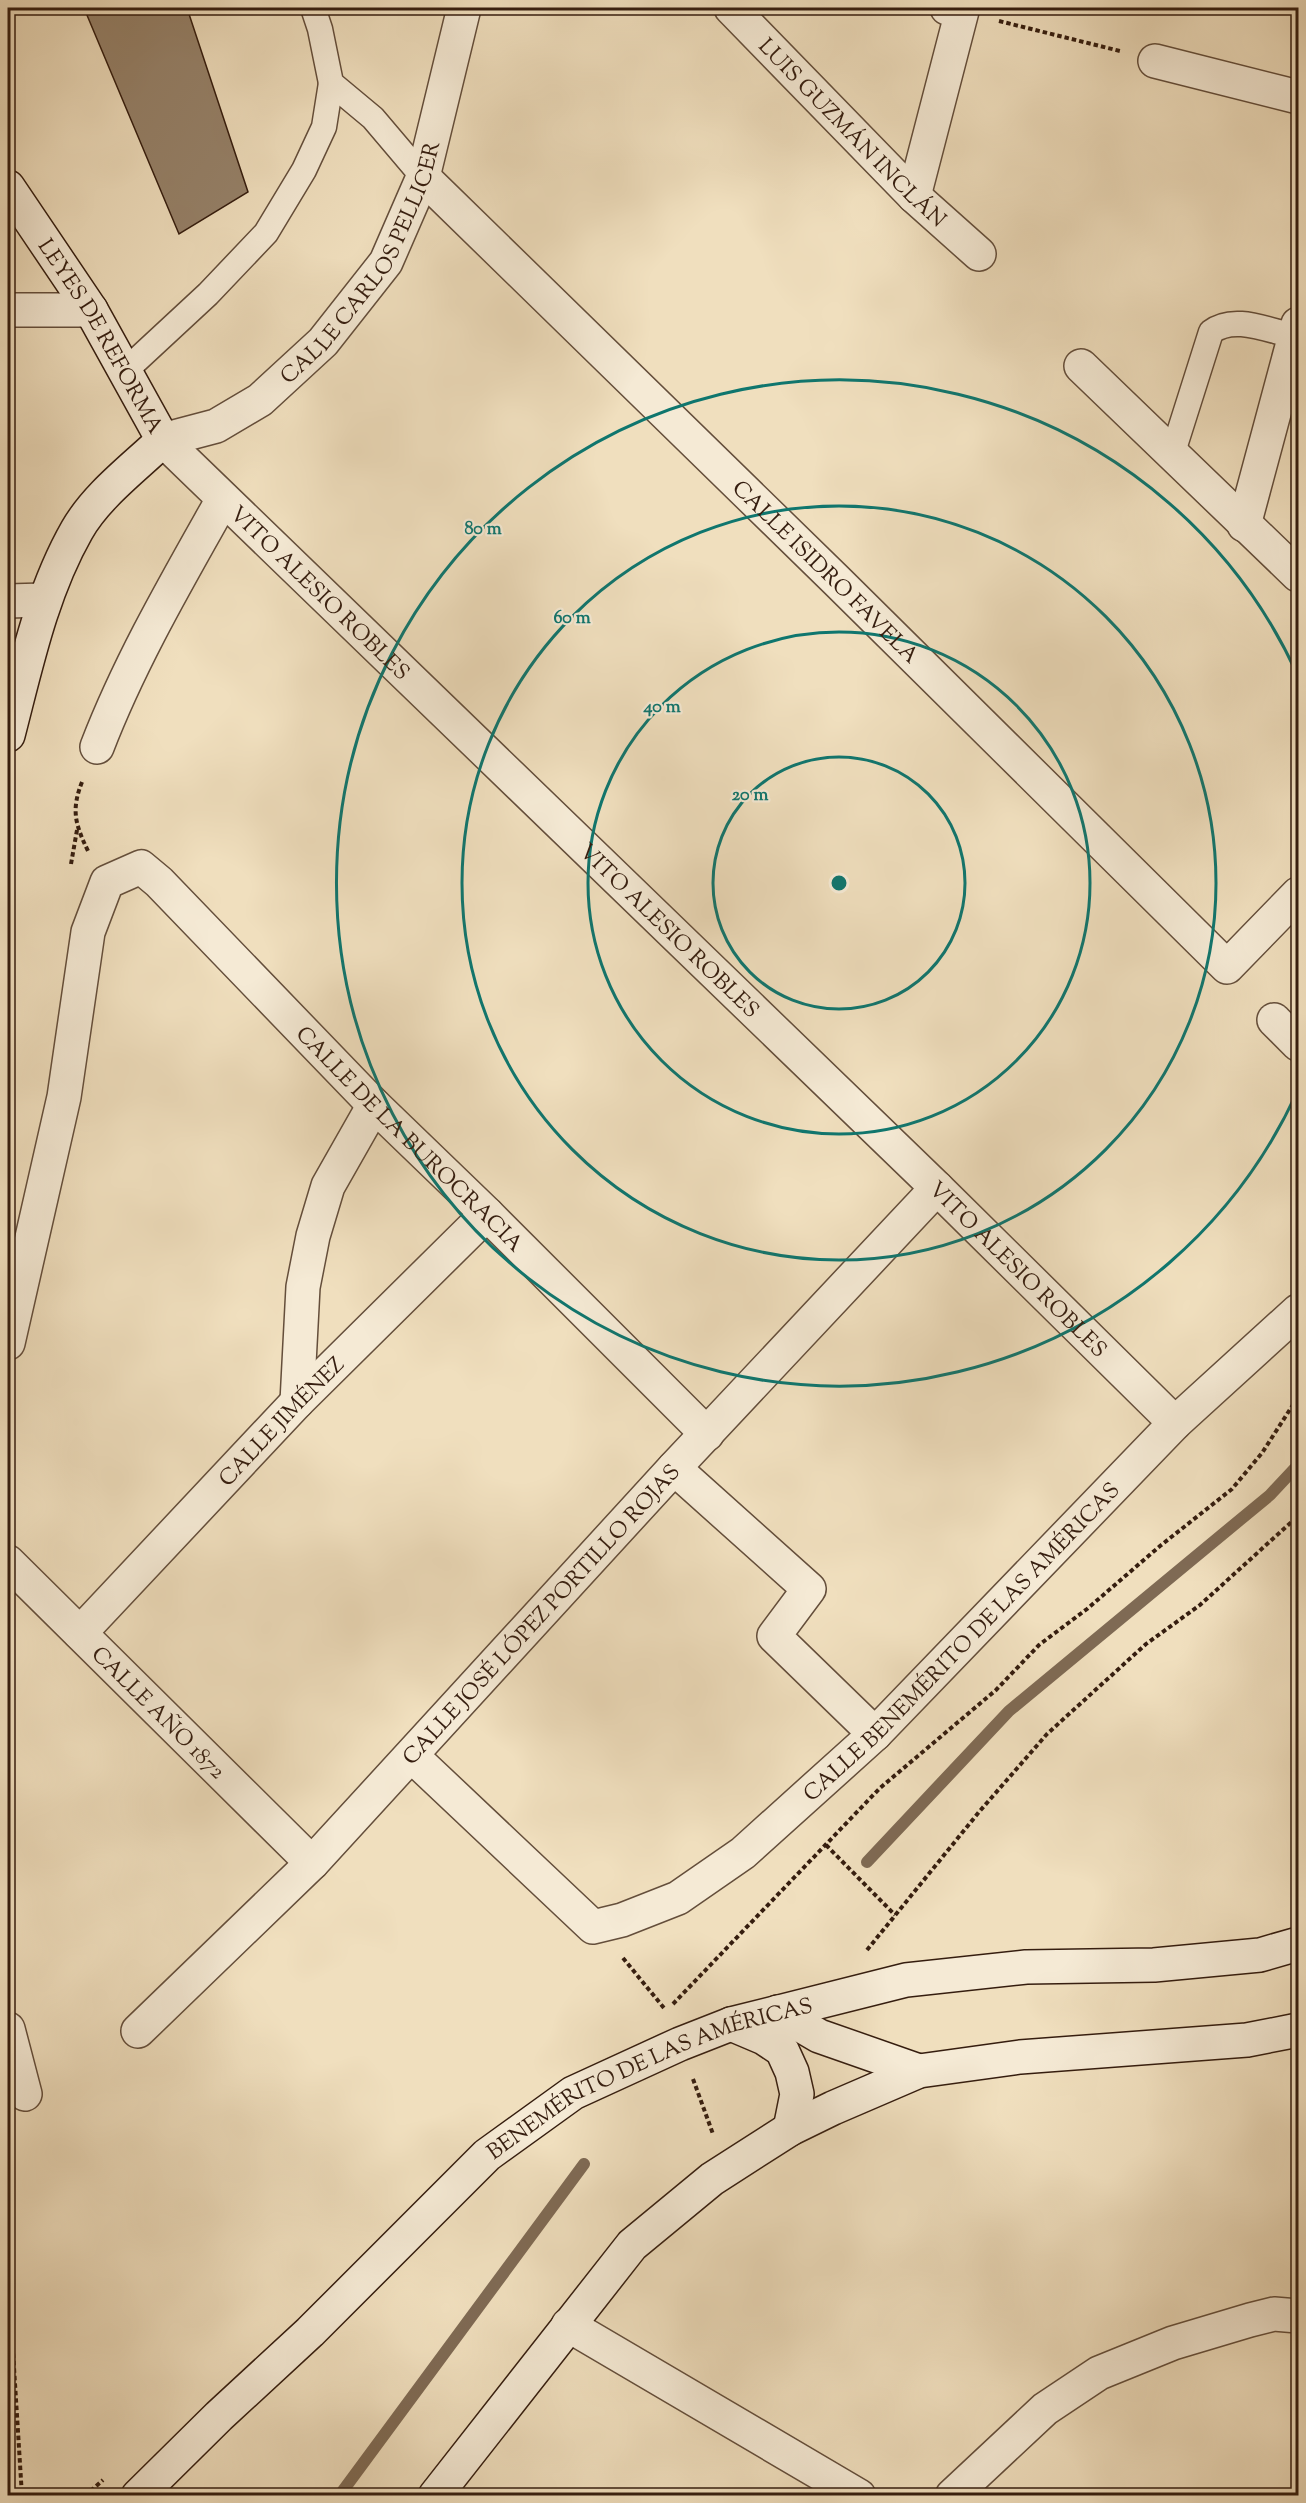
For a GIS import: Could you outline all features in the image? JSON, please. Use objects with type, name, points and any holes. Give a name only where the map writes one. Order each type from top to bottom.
[{"type":"street","name":"CALLE CARLOS PELLICER","points":[[163,440],[216,426],[260,400],[323,342],[386,262],[423,177],[464,8]]},
{"type":"street","name":"LUIS GUZMÁN INCLÁN","points":[[732,8],[914,196],[978,254]]},
{"type":"street","points":[[914,196],[954,9]]},
{"type":"street","points":[[1155,60],[1299,97]]},
{"type":"street","name":"CALLE ISIDRO FAVELA","points":[[423,177],[846,590],[1227,967],[1299,894]]},
{"type":"street","name":"LEYES DE REFORMA","points":[[8,187],[91,310],[163,440],[97,504],[77,529],[44,600],[8,735]]},
{"type":"street","points":[[8,310],[91,310]]},
{"type":"street","points":[[1244,525],[1297,330]]},
{"type":"street","points":[[1081,366],[1244,525],[1299,575]]},
{"type":"street","name":"VITO ALESIO ROBLES","points":[[163,440],[937,1188],[1175,1423]]},
{"type":"street","points":[[97,747],[132,669],[223,499]]},
{"type":"street","points":[[8,601],[44,600]]},
{"type":"street","name":"CALLE DE LA BUROCRACIA","points":[[107,882],[141,867],[159,882],[374,1105],[487,1214],[707,1434]]},
{"type":"street","points":[[8,1343],[64,1097],[88,932],[107,882]]},
{"type":"street","points":[[1274,1020],[1299,1044]]},
{"type":"street","points":[[297,1402],[303,1287],[313,1236],[328,1186],[374,1105]]},
{"type":"street","name":"CALLE JOSÉ LÓPEZ PORTILLO ROJAS","points":[[138,2031],[312,1863],[674,1468],[937,1188]]},
{"type":"street","name":"CALLE JIMÉNEZ","points":[[80,1633],[297,1402],[487,1214]]},
{"type":"street","name":"CALLE BENEMÉRITO DE LAS AMÉRICAS","points":[[593,1927],[622,1920],[678,1898],[743,1853],[875,1734],[1175,1423],[1299,1311]]},
{"type":"street","points":[[674,1468],[809,1589],[774,1636],[875,1734]]},
{"type":"street","name":"CALLE AÑO 1872","points":[[8,1562],[312,1863]]},
{"type":"street","points":[[412,1756],[593,1927]]},
{"type":"street","name":"BENEMÉRITO DE LAS AMÉRICAS","points":[[138,2496],[219,2416],[310,2332],[487,2155],[573,2093],[680,2044],[731,2024],[906,1980],[1026,1967],[1166,1964],[1260,1955],[1299,1944]]},
{"type":"street","points":[[778,2012],[819,2036],[919,2071]]},
{"type":"street","points":[[731,2024],[764,2038],[783,2050],[792,2072],[797,2094],[790,2129]]},
{"type":"street","points":[[8,2029],[25,2094]]},
{"type":"street","points":[[435,2496],[632,2245],[712,2179],[790,2129],[919,2071],[1020,2057],[1247,2040],[1299,2030]]},
{"type":"street","points":[[952,2496],[1045,2409],[1099,2373],[1173,2343],[1250,2320],[1274,2314],[1299,2316]]},
{"type":"street","points":[[567,2325],[859,2496]]},
{"type":"lane","points":[[125,371],[208,294],[266,233],[304,170],[324,126],[331,83],[320,29],[313,8]]},
{"type":"lane","points":[[331,83],[373,118],[423,177]]},
{"type":"lane","points":[[1172,455],[1211,332],[1221,325],[1233,322],[1297,330]]},
{"type":"path","points":[[954,9],[1155,60]]},
{"type":"path","points":[[97,747],[75,799],[77,830],[107,882]]},
{"type":"path","points":[[666,2011],[880,1788],[996,1690],[1039,1645],[1087,1609],[1160,1546],[1232,1489],[1262,1453],[1299,1397]]},
{"type":"path","points":[[877,1949],[866,1951],[979,1812],[1047,1734],[1146,1644],[1200,1605],[1299,1516]]},
{"type":"path","points":[[826,1845],[895,1916]]},
{"type":"path","points":[[593,1927],[629,1964],[666,2011]]},
{"type":"path","points":[[666,2011],[676,2008]]},
{"type":"path","points":[[680,2044],[714,2135],[707,2142]]},
{"type":"path","points":[[8,2271],[22,2496]]},
{"type":"path","points":[[85,2496],[111,2473]]},
{"type":"building","points":[[84,8],[187,8],[248,192],[179,234]]},
{"type":"waterway","points":[[867,1862],[1009,1711],[1270,1495],[1298,1465]]},
{"type":"waterway","points":[[339,2496],[584,2164]]}]
